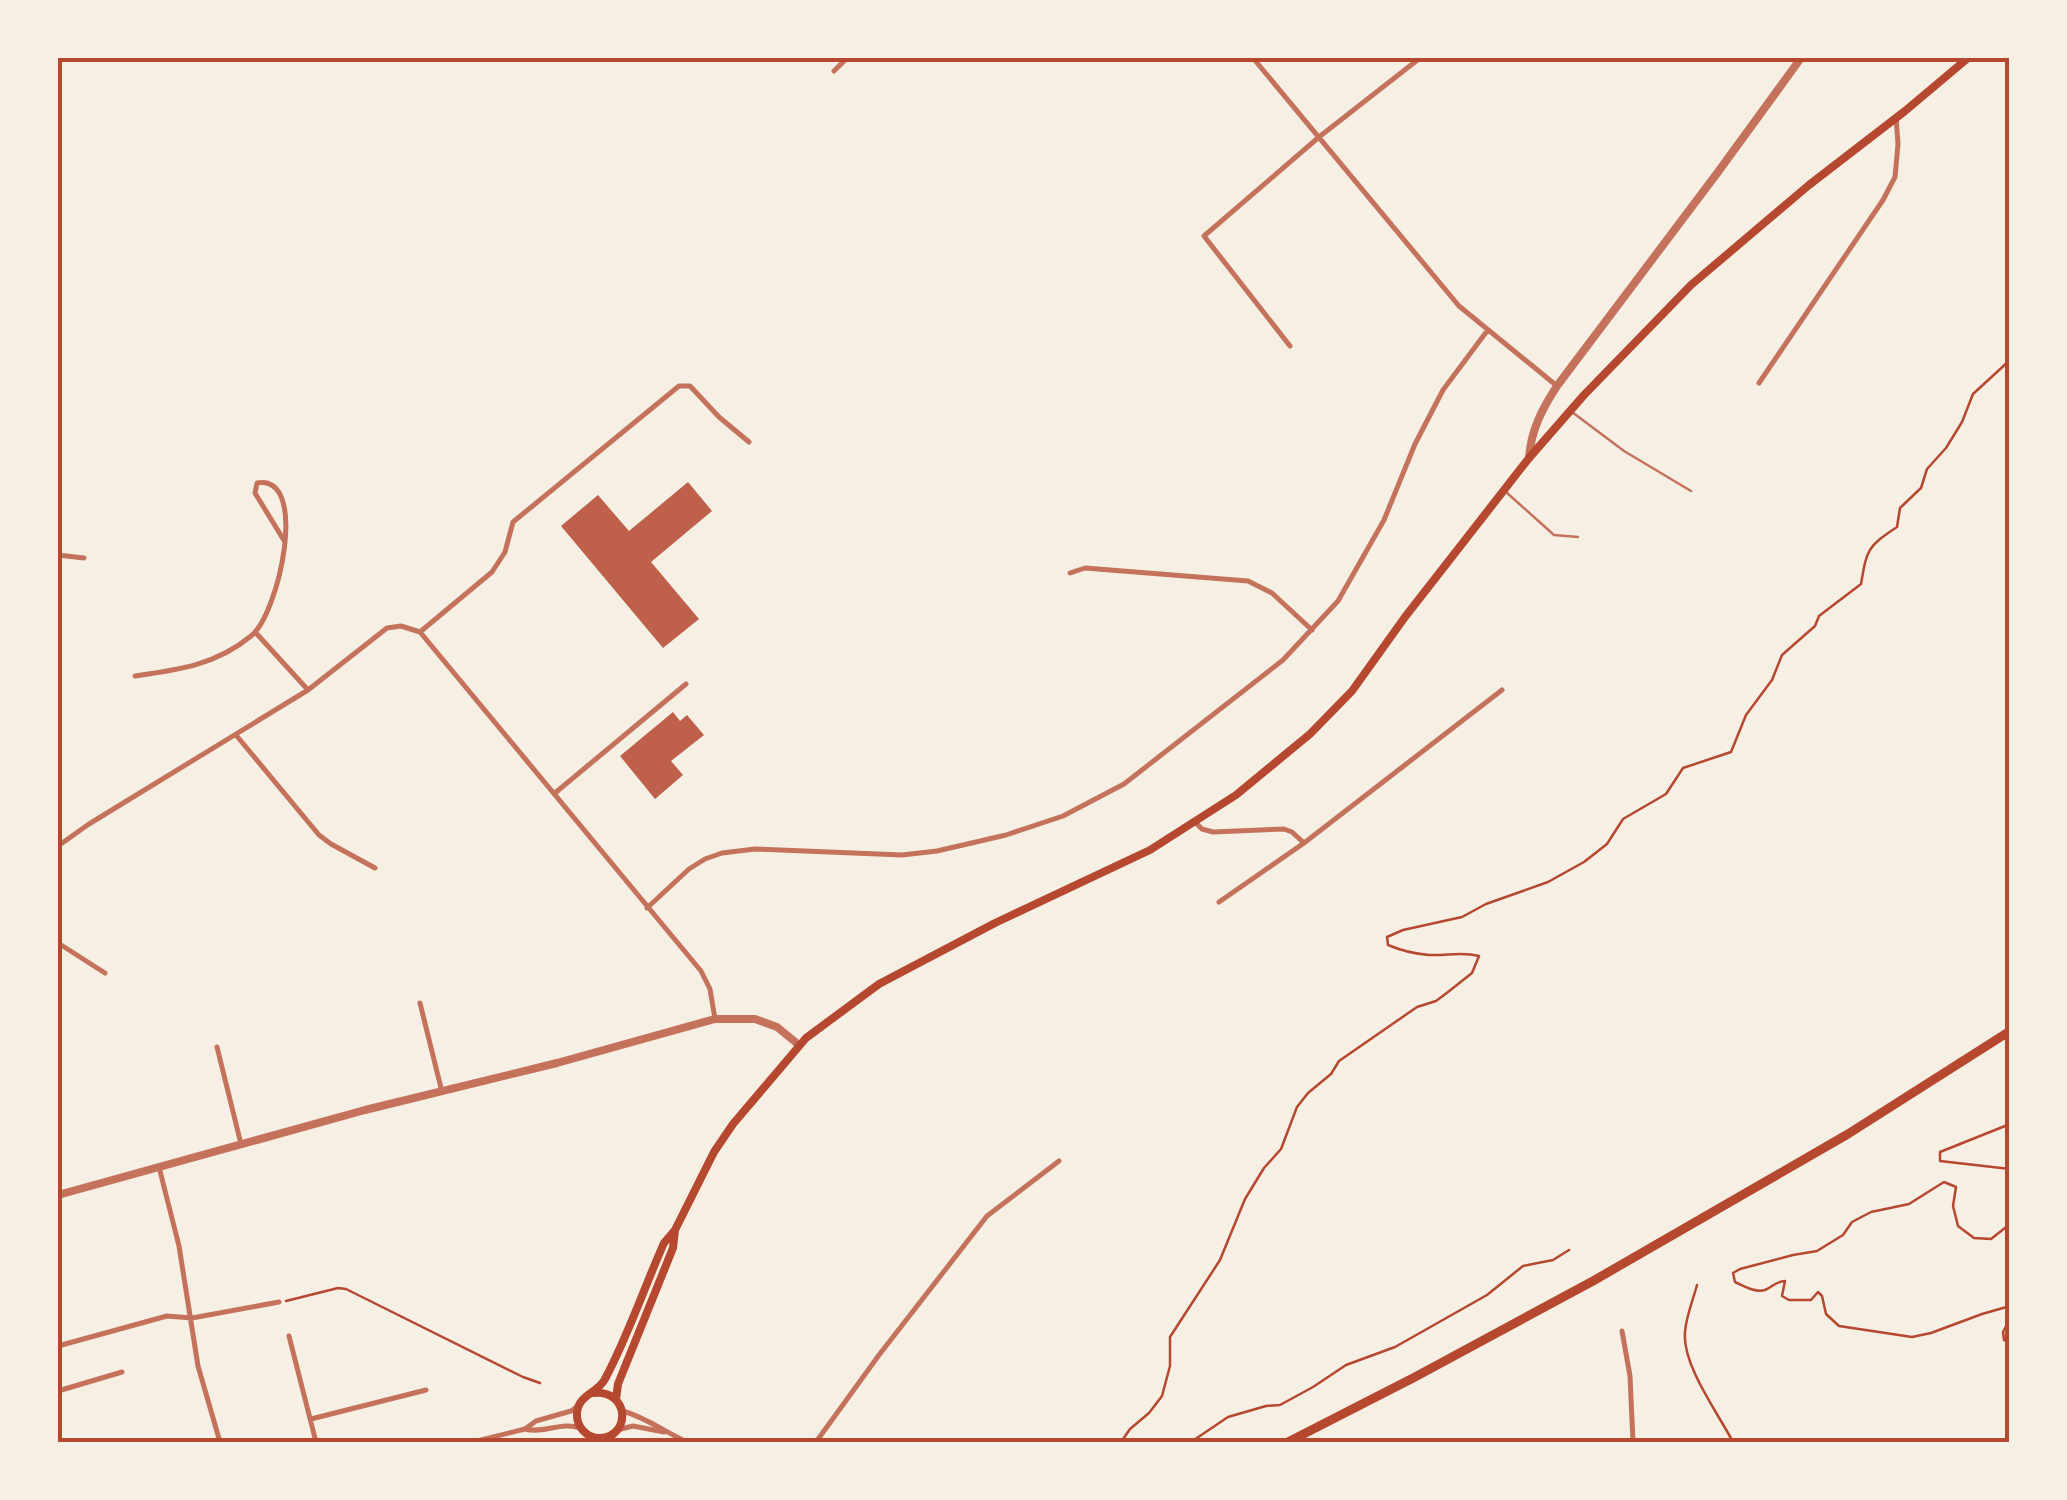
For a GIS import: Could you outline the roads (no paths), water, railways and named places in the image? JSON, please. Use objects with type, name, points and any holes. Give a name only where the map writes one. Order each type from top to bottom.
[{"type":"highway","points":[[1288,1442],[1449,1360],[1610,1271],[1848,1134],[2010,1031]]},
{"type":"highway","points":[[1298,1442],[1348,1411]]},
{"type":"main road","points":[[594,1392],[605,1392],[616,1399],[622,1411],[621,1424],[604,1440],[584,1435],[576,1417],[578,1405],[601,1386],[608,1374],[664,1244],[714,1152],[799,1044],[880,984],[995,923],[1150,850],[1236,795],[1310,734],[1352,691],[1529,458],[1690,285],[1808,184],[1968,58]]},
{"type":"main road","points":[[616,1399],[618,1384],[673,1248],[675,1230]]},
{"type":"street","points":[[834,71],[847,58]]},
{"type":"street","points":[[1253,58],[1458,306],[1557,386]]},
{"type":"street","points":[[1290,346],[1204,236],[1420,58]]},
{"type":"street","points":[[1529,458],[1530,438],[1557,386],[1801,58]]},
{"type":"street","points":[[1758,382],[1883,200],[1895,177],[1896,118]]},
{"type":"street","points":[[647,908],[689,869],[722,853],[756,849],[920,853],[1006,835],[1062,816],[1124,784],[1282,660],[1338,601],[1384,520],[1415,444],[1443,390],[1486,330]]},
{"type":"street","points":[[420,632],[492,572],[505,552],[513,522],[679,386],[690,386],[749,442]]},
{"type":"street","points":[[135,676],[209,662],[256,633],[277,590],[285,542],[285,517],[278,491],[272,484],[260,482],[255,485],[255,493],[285,542]]},
{"type":"street","points":[[58,556],[84,558]]},
{"type":"street","points":[[1070,572],[1085,568],[1248,581],[1272,593],[1312,630]]},
{"type":"street","points":[[58,846],[308,690],[386,628],[401,626],[420,632],[701,970],[710,989],[716,1019]]},
{"type":"street","points":[[256,633],[308,690]]},
{"type":"street","points":[[555,793],[686,684]]},
{"type":"street","points":[[1218,902],[1304,843],[1502,690]]},
{"type":"street","points":[[236,735],[319,834],[375,868]]},
{"type":"street","points":[[1196,822],[1213,832],[1284,830],[1304,843]]},
{"type":"street","points":[[58,944],[104,974]]},
{"type":"street","points":[[420,1003],[442,1092]]},
{"type":"street","points":[[58,1195],[716,1019],[755,1019],[777,1027],[799,1044]]},
{"type":"street","points":[[217,1047],[242,1144]]},
{"type":"street","points":[[816,1442],[878,1355],[987,1216],[1060,1161]]},
{"type":"street","points":[[159,1167],[178,1246],[198,1366],[220,1442]]},
{"type":"street","points":[[58,1346],[167,1316],[192,1318],[280,1302]]},
{"type":"street","points":[[1622,1331],[1630,1376],[1630,1441]]},
{"type":"street","points":[[289,1336],[316,1442]]},
{"type":"street","points":[[58,1391],[122,1372]]},
{"type":"street","points":[[311,1419],[426,1390]]},
{"type":"street","points":[[474,1442],[525,1429],[578,1405]]},
{"type":"street","points":[[622,1411],[650,1421],[687,1442]]},
{"type":"street","points":[[525,1429],[538,1432],[571,1425],[584,1435]]},
{"type":"street","points":[[617,1430],[633,1426],[667,1433]]},
{"type":"lane","points":[[1570,411],[1624,452],[1690,491]]},
{"type":"lane","points":[[1504,491],[1554,536],[1578,538]]}]
